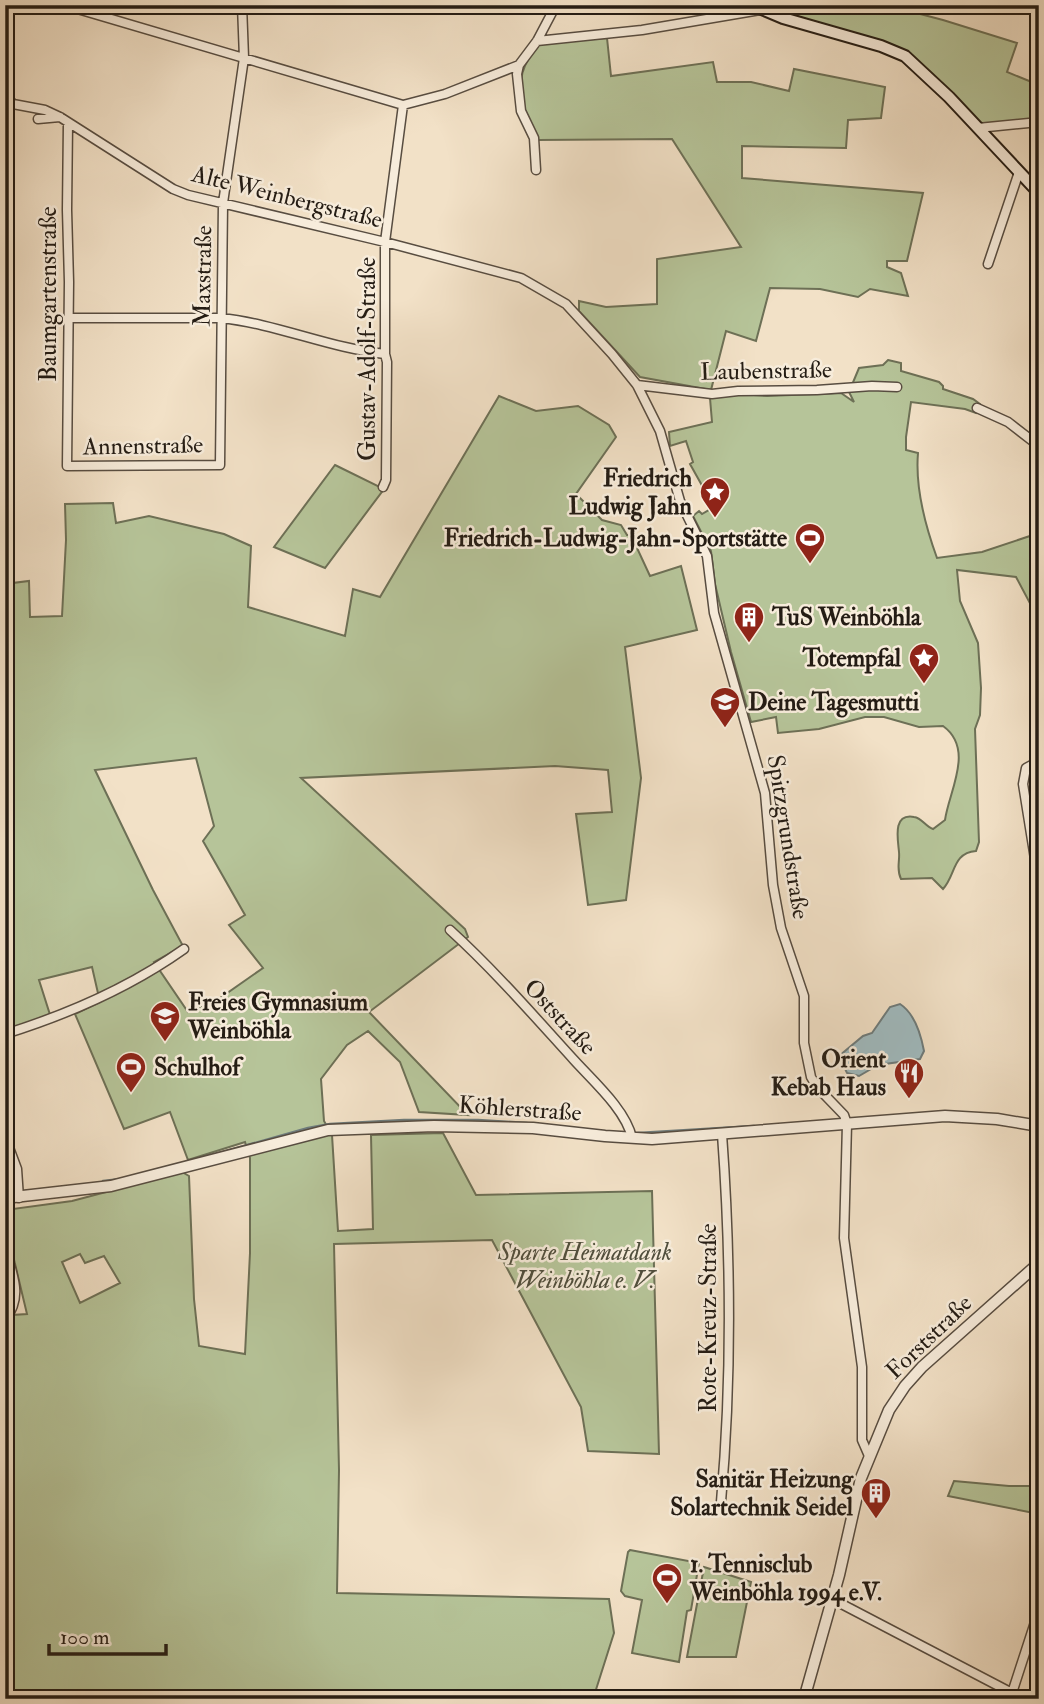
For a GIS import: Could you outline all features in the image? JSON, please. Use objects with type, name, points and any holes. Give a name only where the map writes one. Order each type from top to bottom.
[{"type":"main road","points":[[756,8],[881,46],[905,56],[918,66],[1039,193]]},
{"type":"street","points":[[64,5],[403,105],[444,94],[519,65]]},
{"type":"street","name":"Maxstraße","points":[[220,464],[223,203],[244,58],[242,5]]},
{"type":"street","points":[[536,170],[534,138],[522,111],[517,74],[519,65],[537,40],[556,5]]},
{"type":"street","points":[[537,40],[642,30],[756,8]]},
{"type":"street","name":"Alte Weinbergstraße","points":[[6,97],[13,104],[46,110],[60,117],[173,189],[203,200],[385,242],[522,278]]},
{"type":"street","name":"Gustav-Adolf-Straße","points":[[383,487],[387,468],[385,242],[403,105]]},
{"type":"street","points":[[38,119],[60,117]]},
{"type":"street","points":[[978,128],[1039,122]]},
{"type":"street","name":"Baumgartenstraße","points":[[67,466],[68,123]]},
{"type":"street","points":[[988,264],[1019,172]]},
{"type":"street","name":"Spitzgrundstraße","points":[[522,278],[566,304],[612,354],[636,386],[656,423],[680,501],[707,556],[714,614],[763,783],[773,885],[781,928],[804,996],[804,1043],[811,1077],[844,1115],[847,1124]]},
{"type":"street","points":[[69,318],[221,318],[245,321],[303,337],[385,354]]},
{"type":"street","name":"Laubenstraße","points":[[636,386],[712,394],[897,387]]},
{"type":"street","points":[[977,408],[1008,422],[1039,446]]},
{"type":"street","name":"Annenstraße","points":[[67,466],[220,464]]},
{"type":"street","points":[[1039,761],[1026,768],[1023,784],[1039,884]]},
{"type":"street","name":"Oststraße","points":[[450,930],[538,1020],[597,1086],[629,1126],[632,1138]]},
{"type":"street","points":[[5,1034],[105,996],[152,972],[184,949]]},
{"type":"street","name":"Köhlerstraße","points":[[5,1198],[111,1186],[328,1130],[435,1125],[533,1128],[632,1138],[722,1134],[953,1116],[997,1119],[1039,1126]]},
{"type":"street","points":[[804,1699],[869,1456],[862,1440],[862,1367],[844,1237],[847,1124]]},
{"type":"street","name":"Rote-Kreuz-Straße","points":[[721,1502],[729,1389],[730,1308],[722,1134]]},
{"type":"street","points":[[5,1136],[17,1169],[19,1198]]},
{"type":"street","points":[[5,1248],[16,1296],[14,1308],[5,1320]]},
{"type":"street","name":"Forststraße","points":[[869,1456],[889,1410],[905,1386],[922,1367],[1039,1263]]},
{"type":"street","points":[[832,1599],[1012,1693],[1039,1610]]},
{"type":"green space","points":[[764,5],[906,5],[905,10],[1017,43],[1007,72],[1039,85],[1039,116],[1037,119],[981,124],[908,53]]},
{"type":"green space","points":[[607,38],[611,76],[713,62],[717,82],[751,82],[789,91],[794,69],[885,87],[881,118],[848,120],[846,148],[742,146],[742,178],[923,193],[907,261],[887,261],[887,267],[901,273],[908,296],[870,289],[858,297],[820,289],[770,288],[756,341],[726,331],[711,390],[640,377],[579,311],[579,301],[606,307],[657,304],[657,259],[741,247],[672,139],[538,140],[525,111],[521,90],[523,70],[534,50],[542,43]]},
{"type":"green space","name":"Friedrich-Ludwig-Jahn-Sportstätte","points":[[888,360],[901,363],[901,371],[939,382],[943,389],[980,404],[976,413],[965,409],[911,402],[906,450],[918,453],[922,506],[937,558],[982,552],[1039,533],[1039,647],[1032,607],[1016,577],[957,570],[960,601],[978,643],[981,688],[980,715],[975,729],[979,842],[976,851],[958,860],[943,889],[932,878],[901,879],[898,869],[898,828],[902,819],[907,817],[917,818],[933,829],[945,820],[958,771],[957,746],[952,735],[943,726],[919,727],[884,717],[865,717],[819,729],[778,733],[776,717],[751,722],[715,584],[711,551],[693,516],[699,511],[702,514],[714,507],[690,464],[693,462],[686,441],[670,446],[669,432],[712,422],[710,398],[740,394],[767,396],[841,393],[854,402],[849,392],[859,368],[883,365]]},
{"type":"green space","name":"Sparte Heimatdank Weinböhla e. V.","points":[[499,396],[536,411],[578,406],[609,425],[616,437],[576,494],[602,520],[621,525],[627,535],[631,535],[650,576],[681,566],[697,630],[625,647],[641,778],[626,900],[588,905],[576,814],[612,812],[608,770],[555,766],[301,778],[465,929],[468,937],[369,1012],[468,1115],[419,1112],[400,1062],[368,1031],[347,1045],[321,1079],[324,1121],[332,1135],[338,1231],[373,1229],[371,1135],[443,1133],[476,1195],[652,1191],[659,1454],[588,1451],[581,1407],[492,1240],[334,1244],[339,1470],[337,1593],[609,1599],[614,1633],[593,1699],[5,1699],[5,1327],[12,1315],[27,1314],[5,1222],[5,1210],[72,1201],[182,1172],[189,1176],[194,1299],[199,1346],[245,1354],[250,1253],[250,1158],[245,1142],[188,1160],[170,1112],[124,1129],[75,1014],[100,1002],[92,967],[39,980],[52,1021],[5,1037],[5,584],[29,581],[30,617],[62,616],[65,504],[113,503],[116,523],[149,516],[224,534],[251,546],[248,607],[345,636],[353,589],[380,597]],"holes":[[[196,758],[214,826],[203,841],[245,915],[229,925],[263,968],[220,998],[188,1012],[154,962],[183,946],[95,770]],[[80,1254],[85,1263],[104,1256],[120,1283],[80,1303],[62,1262]]]},
{"type":"green space","points":[[335,465],[384,489],[325,568],[274,547]]},
{"type":"green space","points":[[954,1481],[1039,1486],[1039,1514],[948,1496]]},
{"type":"green space","name":"1. Tennisclub Weinböhla 1994 e.V.","points":[[630,1550],[699,1563],[691,1610],[687,1611],[679,1662],[632,1653],[642,1600],[625,1596],[621,1591]]},
{"type":"green space","points":[[704,1567],[751,1582],[736,1657],[687,1657]]},
{"type":"water","points":[[900,1004],[909,1013],[919,1031],[924,1051],[920,1059],[878,1065],[859,1076],[847,1073],[839,1056],[863,1036],[872,1033],[890,1007]]},
{"type":"waterway","points":[[205,1157],[330,1124],[404,1120],[527,1123]]},
{"type":"waterway","points":[[638,1133],[754,1126]]},
{"type":"waterway","points":[[103,1181],[121,1179]]},
{"type":"place","name":"Friedrich Ludwig Jahn","points":[[715,519]]},
{"type":"place","name":"Friedrich-Ludwig-Jahn-Sportstätte","points":[[810,565]]},
{"type":"place","name":"TuS Weinböhla","points":[[749,644]]},
{"type":"place","name":"Totempfal","points":[[924,685]]},
{"type":"place","name":"Deine Tagesmutti","points":[[725,729]]},
{"type":"place","name":"Freies Gymnasium Weinböhla","points":[[165,1043]]},
{"type":"place","name":"Schulhof","points":[[131,1094]]},
{"type":"place","name":"Orient Kebab Haus","points":[[909,1100]]},
{"type":"place","name":"Sanitär Heizung Solartechnik Seidel","points":[[876,1520]]},
{"type":"place","name":"1. Tennisclub Weinböhla 1994 e.V.","points":[[667,1605]]}]
